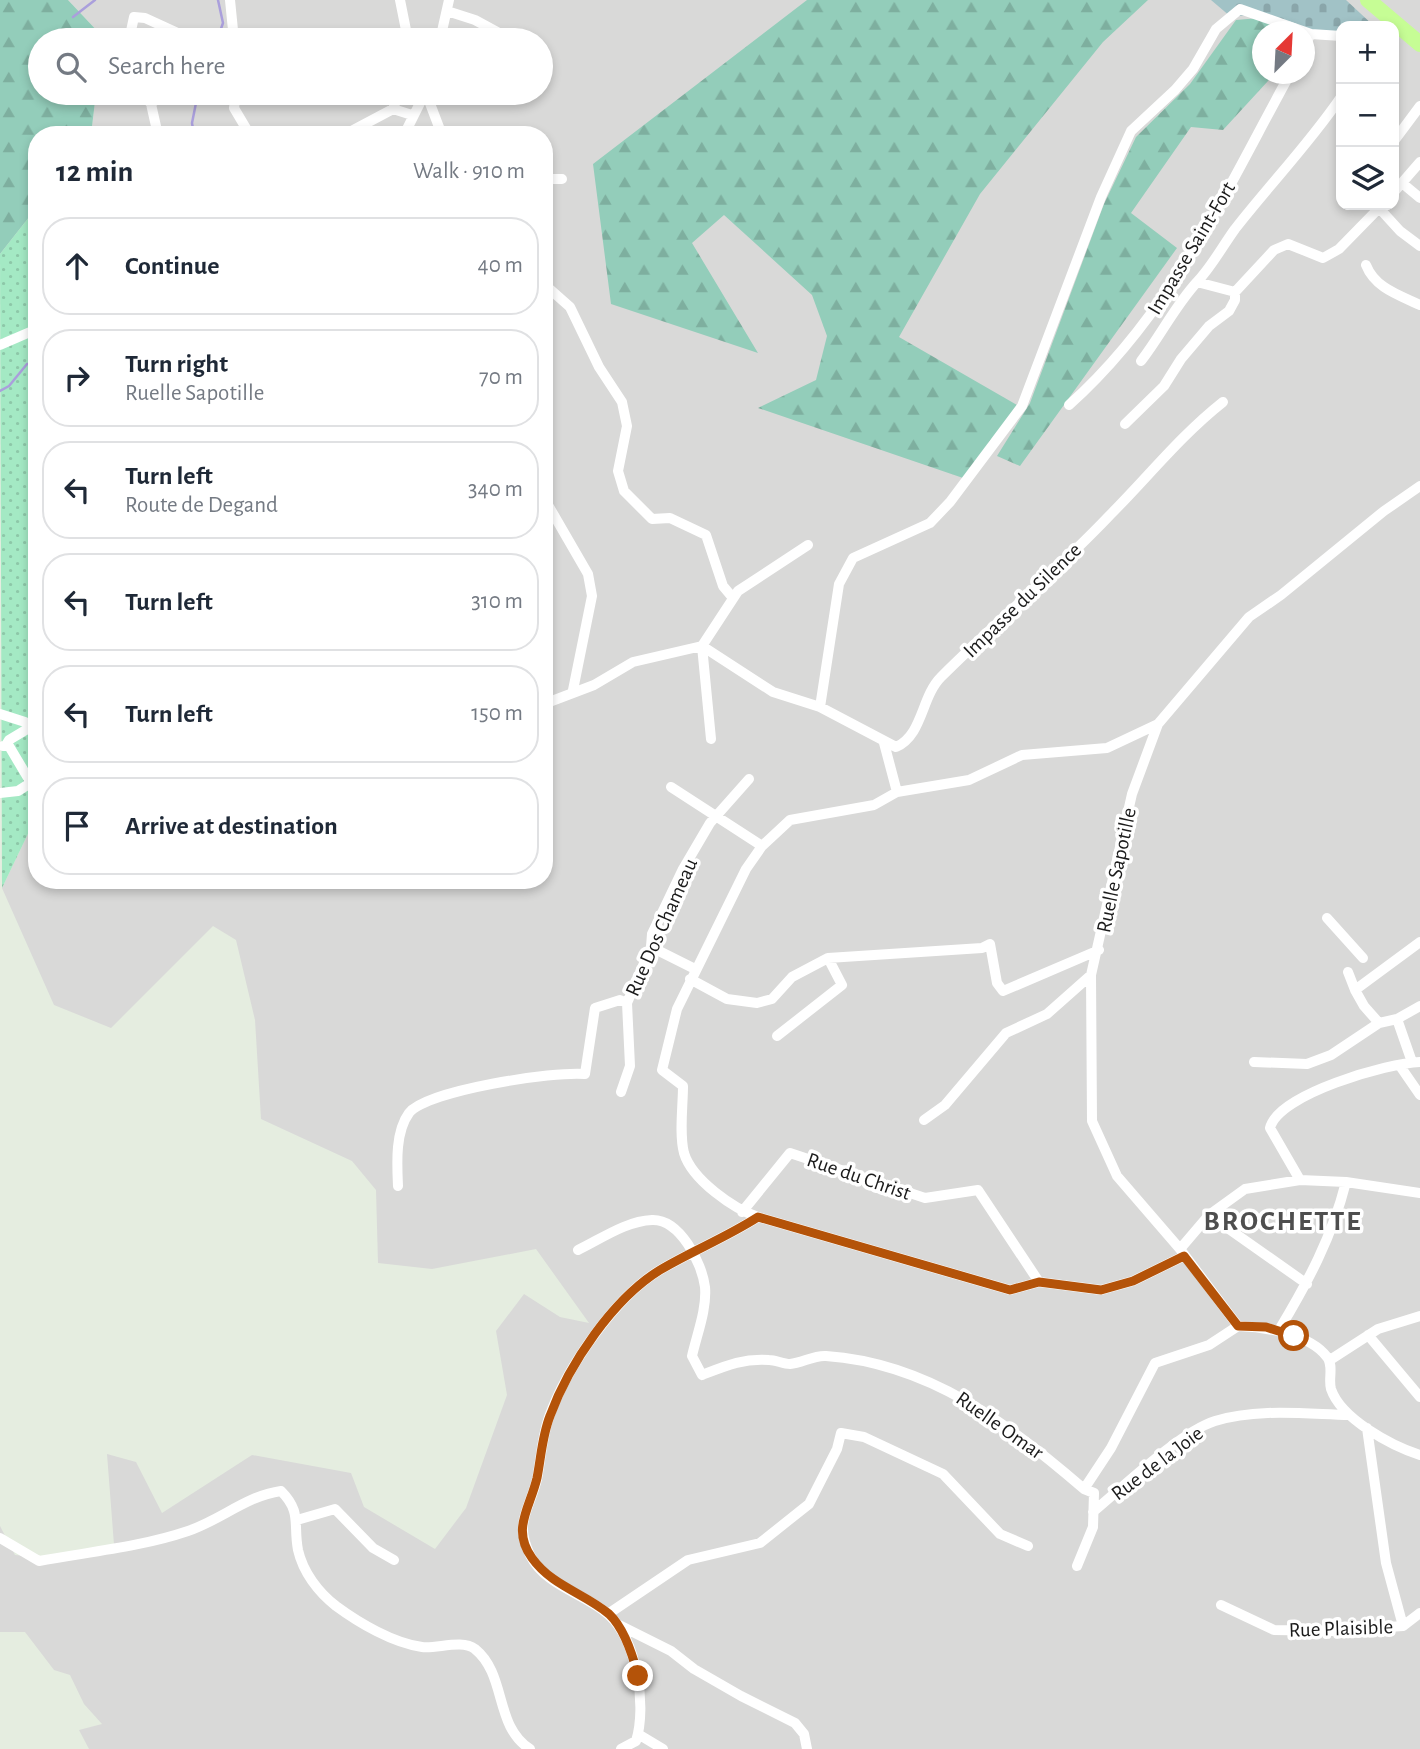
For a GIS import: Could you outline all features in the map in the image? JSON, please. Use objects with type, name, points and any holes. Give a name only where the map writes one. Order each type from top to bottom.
[{"type":"main road","points":[[1368,0],[1388,21]]},
{"type":"main road","points":[[1399,29],[1420,44]]},
{"type":"street","points":[[230,0],[233,28]]},
{"type":"street","points":[[400,0],[406,28]]},
{"type":"street","points":[[443,28],[448,5],[490,28]]},
{"type":"street","points":[[820,707],[839,584],[846,566],[853,558],[930,523],[950,502],[1022,406],[1101,197],[1130,131],[1175,90],[1193,69],[1216,29],[1240,9],[1274,21]]},
{"type":"street","points":[[132,28],[134,17],[145,18],[167,28]]},
{"type":"street","points":[[1315,34],[1336,36]]},
{"type":"street","name":"Impasse Saint-Fort","points":[[1069,405],[1107,372],[1150,319],[1211,218],[1285,84]]},
{"type":"street","points":[[1141,360],[1157,341],[1181,299],[1211,267],[1234,230],[1279,179],[1336,104]]},
{"type":"street","points":[[151,105],[156,126]]},
{"type":"street","points":[[234,105],[244,126]]},
{"type":"street","points":[[361,126],[393,109],[394,105]]},
{"type":"street","points":[[408,126],[418,105]]},
{"type":"street","points":[[431,105],[439,126]]},
{"type":"street","points":[[1399,134],[1420,106]]},
{"type":"street","points":[[393,109],[412,115]]},
{"type":"street","points":[[1399,187],[1420,162]]},
{"type":"street","points":[[553,178],[562,178]]},
{"type":"street","points":[[1399,188],[1420,198]]},
{"type":"street","points":[[1125,424],[1164,386],[1181,359],[1209,326],[1229,311],[1235,300],[1235,292],[1274,250],[1287,243],[1323,258],[1339,250],[1378,210]]},
{"type":"street","points":[[1383,210],[1400,231],[1420,246]]},
{"type":"street","points":[[1366,265],[1371,277],[1387,290],[1420,305]]},
{"type":"street","points":[[1197,282],[1235,292]]},
{"type":"street","points":[[553,292],[570,307],[599,367],[622,402],[627,426],[618,471],[624,491],[652,519],[670,518],[706,536],[723,586],[733,598]]},
{"type":"street","points":[[0,345],[28,333]]},
{"type":"street","name":"Impasse du Silence","points":[[884,743],[896,747],[905,743],[938,680],[1111,515],[1188,430],[1223,402]]},
{"type":"street","name":"Ruelle Sapotille","points":[[1238,1326],[1182,1253],[1116,1176],[1092,1121],[1091,975],[1099,950],[1132,794],[1158,723],[1249,617],[1281,595],[1384,510],[1420,486]]},
{"type":"street","points":[[553,514],[588,574],[590,585],[589,615],[573,690]]},
{"type":"street","points":[[711,739],[702,646],[738,591],[808,545]]},
{"type":"street","points":[[553,700],[573,690],[594,685],[633,662],[702,646],[774,692],[820,707],[860,726],[884,743],[897,792]]},
{"type":"street","points":[[0,714],[25,722],[28,726]]},
{"type":"street","points":[[1158,723],[1107,748],[1022,755],[969,780],[897,792],[874,805],[790,820],[762,846],[746,869],[677,1009],[662,1070],[683,1086],[684,1154],[710,1189],[742,1212],[1010,1290],[1039,1282],[1101,1290],[1133,1281],[1182,1253],[1209,1215],[1245,1189],[1300,1180],[1346,1182],[1420,1193]]},
{"type":"street","points":[[28,729],[3,746],[28,774]]},
{"type":"street","name":"Rue Dos Chameau","points":[[621,1092],[630,1066],[627,1003],[651,947],[652,934],[683,869],[710,823],[749,779]]},
{"type":"street","points":[[2,795],[28,784]]},
{"type":"street","points":[[671,787],[762,846]]},
{"type":"street","points":[[1327,918],[1363,958]]},
{"type":"street","points":[[1356,990],[1420,942]]},
{"type":"street","points":[[651,947],[727,999],[757,1003],[772,999],[792,977],[828,958],[982,948],[990,944],[997,983],[1003,991],[1099,950]]},
{"type":"street","points":[[778,1037],[842,985],[828,958]]},
{"type":"street","points":[[1348,972],[1364,1006],[1379,1023]]},
{"type":"street","points":[[924,1120],[946,1105],[1006,1033],[1047,1014],[1091,975]]},
{"type":"street","points":[[398,1186],[399,1141],[410,1112],[422,1104],[464,1090],[539,1074],[585,1074],[595,1008],[620,1000],[627,1003]]},
{"type":"street","points":[[1254,1062],[1307,1064],[1331,1055],[1379,1023],[1397,1019],[1420,1006]]},
{"type":"street","points":[[1300,1180],[1270,1128],[1272,1120],[1296,1100],[1341,1081],[1416,1062],[1397,1019]]},
{"type":"street","points":[[1400,1066],[1420,1096]]},
{"type":"street","name":"Rue du Christ","points":[[742,1212],[790,1153],[925,1198],[978,1191],[1039,1282]]},
{"type":"street","points":[[1279,1330],[1307,1284],[1336,1221],[1346,1182]]},
{"type":"street","points":[[1209,1215],[1307,1284]]},
{"type":"street","points":[[621,1749],[636,1741],[638,1734],[638,1676],[632,1653],[617,1624],[608,1614],[554,1582],[531,1557],[520,1529],[537,1479],[550,1416],[565,1383],[608,1317],[629,1293],[661,1270],[758,1217]]},
{"type":"street","points":[[578,1250],[634,1222],[656,1219],[681,1233],[692,1254]]},
{"type":"street","name":"Ruelle Omar","points":[[692,1254],[705,1286],[692,1356],[702,1375],[740,1360],[772,1360],[789,1364],[823,1356],[878,1364],[951,1391],[1041,1452],[1084,1489],[1094,1493],[1094,1511]]},
{"type":"street","points":[[1330,1360],[1378,1329],[1420,1316]]},
{"type":"street","points":[[1084,1489],[1111,1448],[1155,1363],[1209,1345],[1238,1326],[1279,1330],[1322,1351],[1330,1360],[1331,1390],[1349,1415],[1400,1448],[1420,1455]]},
{"type":"street","points":[[1368,1335],[1420,1397]]},
{"type":"street","name":"Rue de la Joie","points":[[1094,1511],[1165,1452],[1213,1422],[1257,1414],[1349,1415]]},
{"type":"street","points":[[1367,1428],[1386,1563],[1403,1626]]},
{"type":"street","points":[[608,1614],[688,1560],[760,1543],[809,1504],[837,1449],[841,1433],[864,1437],[943,1474],[1000,1534],[1028,1546]]},
{"type":"street","points":[[0,1538],[39,1561],[183,1533],[207,1525],[259,1494],[281,1491],[292,1502],[297,1520],[298,1549],[307,1576],[334,1604],[363,1624],[422,1647],[467,1645],[474,1648],[482,1658],[499,1694],[505,1720],[517,1741],[530,1749]]},
{"type":"street","points":[[297,1520],[335,1509],[373,1548],[394,1560]]},
{"type":"street","points":[[1077,1566],[1093,1527],[1094,1511]]},
{"type":"street","name":"Rue Plaisible","points":[[1221,1605],[1274,1630],[1332,1631],[1403,1626],[1420,1613]]},
{"type":"street","points":[[617,1624],[671,1651],[694,1669],[795,1723],[804,1734],[807,1749]]},
{"type":"street","points":[[638,1734],[663,1749]]},
{"type":"shaded area","points":[[68,0],[1420,0],[1420,1749],[89,1749],[79,1730],[102,1724],[84,1704],[70,1675],[54,1670],[25,1632],[0,1632],[0,1526],[15,1555],[52,1559],[114,1545],[107,1454],[136,1462],[162,1513],[252,1455],[351,1473],[364,1507],[435,1549],[466,1508],[507,1395],[496,1331],[524,1294],[560,1317],[589,1323],[536,1249],[432,1269],[378,1263],[376,1190],[352,1161],[261,1119],[255,1020],[236,940],[213,926],[111,1028],[54,1005],[2,888],[28,834],[28,889],[553,889],[553,126],[92,126],[95,105],[553,105],[553,28],[94,28]]},
{"type":"green space","points":[[0,0],[68,0],[94,28],[28,28],[28,105],[95,105],[92,126],[28,126],[28,218],[0,254]]},
{"type":"green space","points":[[807,0],[1148,0],[1103,42],[980,194],[899,337],[1017,405],[963,478],[758,408],[816,380],[827,336],[812,295],[724,215],[692,243],[758,353],[611,304],[593,164]]},
{"type":"green space","points":[[1211,0],[1346,0],[1369,21],[1336,21],[1336,39],[1315,32],[1315,21],[1277,21],[1254,14],[1231,17]]},
{"type":"green space","points":[[1259,18],[1266,21],[1252,21],[1252,84],[1265,84],[1223,130],[1191,127],[1131,213],[1177,248],[1020,466],[997,456],[1030,403],[1104,204],[1136,137],[1190,84],[1236,20]]},
{"type":"green space","points":[[28,218],[28,834],[2,888],[0,254]]},
{"type":"waterway","points":[[73,17],[95,0]]},
{"type":"waterway","points":[[218,0],[223,23],[221,28]]},
{"type":"waterway","points":[[192,126],[196,105]]},
{"type":"waterway","points":[[0,391],[9,386],[28,364]]},
{"type":"district","name":"BROCHETTE","points":[[1283,1220]]},
{"type":"route","points":[[638,1676],[632,1653],[617,1624],[608,1614],[554,1582],[531,1557],[520,1529],[537,1479],[541,1448],[550,1416],[565,1383],[608,1317],[629,1293],[661,1270],[719,1241],[758,1217],[1010,1290],[1039,1282],[1101,1290],[1133,1281],[1184,1256],[1238,1326],[1266,1327],[1294,1336]]}]
